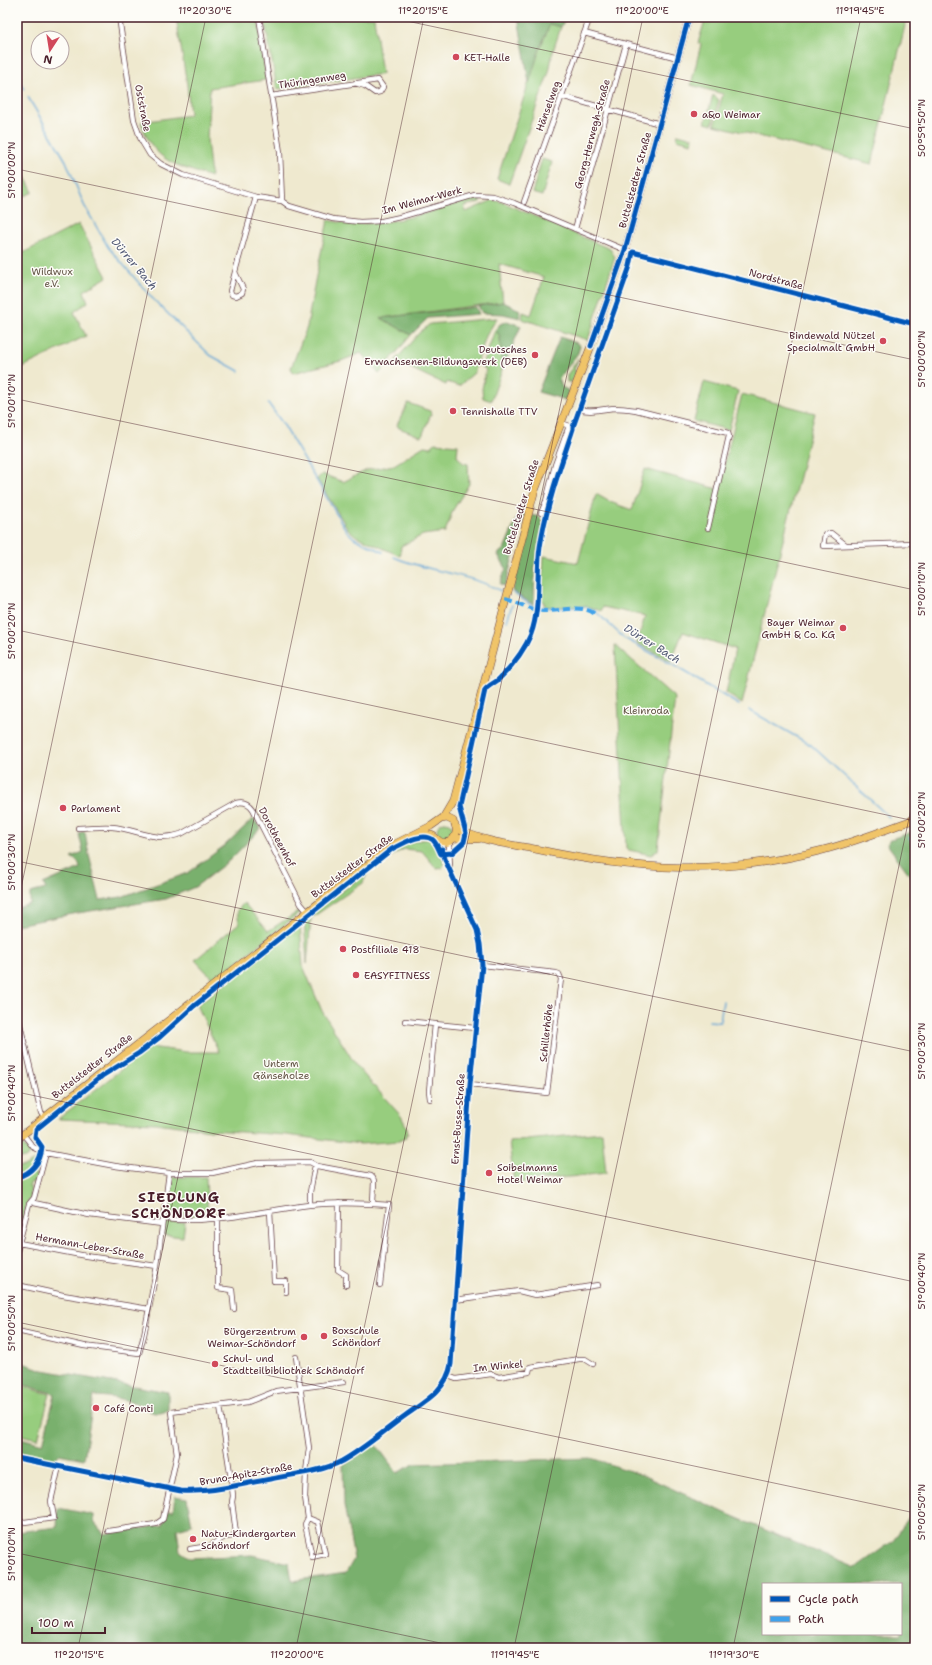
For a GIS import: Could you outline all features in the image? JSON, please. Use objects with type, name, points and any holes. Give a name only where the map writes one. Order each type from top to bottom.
[{"type":"main road","name":"Buttelstedter Straße","points":[[453,801],[527,517],[542,470],[593,339],[625,250],[689,17]]},
{"type":"main road","points":[[437,839],[433,829],[435,824],[443,818],[453,801]]},
{"type":"main road","points":[[452,840],[456,834],[453,801]]},
{"type":"main road","points":[[443,818],[485,839]]},
{"type":"main road","points":[[410,836],[428,835],[445,842],[452,840],[485,839],[628,865],[675,868],[730,867],[792,858],[825,850],[915,819]]},
{"type":"main road","name":"Buttelstedter Straße","points":[[20,1136],[393,844],[435,824]]},
{"type":"street","name":"Oststraße","points":[[119,17],[134,120],[138,134],[146,150],[161,164],[177,173],[256,197],[282,201]]},
{"type":"street","points":[[259,17],[280,152],[282,201]]},
{"type":"street","name":"Hänselweg","points":[[524,202],[590,17]]},
{"type":"street","points":[[584,33],[678,58]]},
{"type":"street","name":"Georg-Herwegh-Straße","points":[[576,229],[626,44]]},
{"type":"street","name":"Thüringenweg","points":[[271,96],[355,83],[378,80],[383,87],[380,92],[375,93],[366,86],[355,83]]},
{"type":"street","points":[[562,96],[660,124]]},
{"type":"street","name":"Im Weimar-Werk","points":[[282,201],[289,206],[333,218],[360,222],[382,221],[400,217],[475,195],[493,196],[514,203],[625,250]]},
{"type":"street","points":[[235,272],[243,289],[242,293],[236,296],[232,295],[230,291],[235,272],[256,197]]},
{"type":"street","name":"Nordstraße","points":[[625,250],[915,324]]},
{"type":"street","points":[[633,252],[630,266],[579,409],[584,411],[620,408],[636,410],[728,433],[729,436],[708,528]]},
{"type":"street","name":"Buttelstedter Straße","points":[[541,513],[546,501],[555,465],[569,426],[573,427],[579,409]]},
{"type":"street","points":[[561,422],[569,426]]},
{"type":"street","points":[[846,545],[833,533],[825,534],[823,537],[823,546],[915,543]]},
{"type":"street","name":"Dorotheenhof","points":[[78,828],[111,827],[154,837],[172,837],[181,834],[236,803],[244,802],[253,810],[301,904],[307,911]]},
{"type":"street","name":"Ernst-Busse-Straße","points":[[437,839],[477,930],[482,965],[470,1084],[452,1358],[448,1376]]},
{"type":"street","name":"Ernst-Busse-Straße","points":[[450,869],[449,847],[452,840]]},
{"type":"street","name":"Schillerhöhe","points":[[470,1084],[548,1093],[561,979],[559,974],[556,973],[482,965]]},
{"type":"street","points":[[17,1012],[41,1113],[44,1117]]},
{"type":"street","points":[[405,1021],[475,1028]]},
{"type":"street","points":[[430,1099],[429,1090],[435,1024]]},
{"type":"street","points":[[20,1136],[33,1147],[46,1153],[115,1166],[169,1174],[212,1173],[258,1163],[306,1162],[314,1165],[370,1176],[374,1181],[373,1203]]},
{"type":"street","points":[[17,1251],[29,1204],[32,1202],[46,1153]]},
{"type":"street","points":[[310,1205],[310,1192],[314,1165]]},
{"type":"street","points":[[17,1331],[77,1344],[139,1353],[144,1335],[157,1266],[169,1174]]},
{"type":"street","points":[[32,1202],[34,1204],[89,1214],[163,1221],[218,1220],[310,1205],[339,1203],[373,1203],[389,1205],[380,1285]]},
{"type":"street","points":[[339,1203],[338,1270],[346,1275],[346,1285]]},
{"type":"street","points":[[270,1211],[274,1281],[286,1281],[286,1292]]},
{"type":"street","points":[[218,1220],[218,1288],[232,1290],[234,1309]]},
{"type":"street","name":"Hermann-Leber-Straße","points":[[19,1243],[86,1256],[157,1266]]},
{"type":"street","points":[[17,1285],[71,1297],[149,1309]]},
{"type":"street","points":[[455,1300],[519,1291],[534,1295],[598,1285]]},
{"type":"street","points":[[296,1357],[309,1448],[305,1497],[308,1518],[305,1524],[312,1557],[325,1554],[318,1522],[308,1518]]},
{"type":"street","name":"Im Winkel","points":[[448,1376],[456,1379],[491,1374],[499,1377],[529,1372],[530,1367],[579,1359],[585,1359],[593,1364]]},
{"type":"street","name":"Bruno-Apitz-Straße","points":[[17,1458],[171,1489],[193,1491],[232,1486],[306,1472],[333,1465],[361,1448],[434,1394],[445,1383],[448,1376]]},
{"type":"street","points":[[108,1531],[160,1522],[163,1519],[171,1489],[177,1454],[171,1412],[248,1402],[271,1392],[344,1382]]},
{"type":"street","points":[[190,1549],[209,1546],[225,1537],[234,1536],[236,1533],[232,1502],[232,1486],[220,1406]]},
{"type":"street","points":[[17,1523],[54,1518],[51,1501],[59,1466]]},
{"type":"green space","points":[[176,17],[258,17],[266,80],[210,88],[207,139],[211,177],[177,165],[159,154],[152,146],[141,122],[190,115],[187,85]]},
{"type":"green space","points":[[264,17],[374,17],[382,74],[277,89]]},
{"type":"green space","points":[[518,17],[566,17],[561,27],[550,24],[540,48],[529,83]]},
{"type":"green space","points":[[706,17],[907,17],[872,164],[714,125],[723,94],[691,85],[701,44],[698,43]]},
{"type":"green space","points":[[550,23],[561,27],[553,51],[549,72],[509,184],[497,179],[540,48]]},
{"type":"green space","points":[[713,95],[719,100],[712,125],[705,123]]},
{"type":"green space","points":[[678,134],[693,138],[692,143],[677,139]]},
{"type":"green space","points":[[542,159],[552,162],[542,196],[532,193]]},
{"type":"green space","points":[[17,162],[33,192],[25,196],[17,182]]},
{"type":"green space","points":[[472,199],[480,199],[480,202],[464,206],[466,212],[493,200],[502,202],[610,249],[615,257],[588,340],[522,319],[523,312],[531,315],[544,277],[499,264],[503,302],[382,318],[411,335],[379,374],[361,353],[341,361],[293,373],[291,368],[307,327],[328,220],[365,224],[383,222],[419,215]]},
{"type":"green space","name":"Wildwux e.V.","points":[[79,224],[107,277],[84,291],[88,302],[74,312],[86,336],[23,367],[17,355],[17,256]]},
{"type":"green space","points":[[503,302],[520,310],[520,318],[503,314],[482,313],[478,306]]},
{"type":"green space","points":[[476,307],[479,314],[428,318],[411,335],[381,318]]},
{"type":"green space","points":[[497,318],[486,336],[474,373],[459,386],[447,382],[446,385],[395,361],[419,333],[430,324]]},
{"type":"green space","points":[[507,321],[521,326],[502,370],[500,336],[495,330],[500,324]]},
{"type":"green space","points":[[495,330],[500,336],[502,370],[491,401],[483,398],[482,389],[486,369],[482,367]]},
{"type":"green space","points":[[560,337],[577,343],[580,346],[578,353],[559,379],[562,387],[569,391],[566,400],[538,392]]},
{"type":"green space","points":[[578,359],[572,382],[567,382],[567,375]]},
{"type":"green space","points":[[704,382],[738,391],[729,430],[694,421]]},
{"type":"green space","points":[[742,394],[815,413],[742,704],[726,693],[735,649],[683,632],[671,661],[637,643],[645,616],[603,607],[601,611],[587,606],[548,607],[541,601],[544,556],[578,563],[596,494],[610,502],[632,510],[645,469],[718,489]]},
{"type":"green space","points":[[408,403],[430,411],[431,414],[422,436],[399,428],[397,425]]},
{"type":"green space","points":[[435,443],[458,445],[457,456],[463,463],[468,464],[469,484],[453,510],[445,532],[423,535],[401,546],[400,556],[356,536],[348,529],[317,479],[322,474],[343,482],[367,470],[394,465],[424,446],[431,447]]},
{"type":"green space","points":[[519,513],[525,513],[505,586],[500,584],[506,568],[498,555],[504,549]]},
{"type":"green space","points":[[531,515],[540,517],[543,526],[535,566],[534,605],[512,591]]},
{"type":"green space","name":"Kleinroda","points":[[615,645],[675,698],[658,850],[651,855],[626,848]]},
{"type":"green space","points":[[253,819],[261,828],[230,860],[195,887],[166,899],[78,913],[17,925],[17,908],[30,904],[30,893],[46,889],[43,884],[80,868],[78,862],[71,857],[83,852],[79,834],[81,832],[85,832],[100,900],[121,897],[188,873],[224,846]]},
{"type":"green space","points":[[442,822],[448,822],[453,827],[451,836],[448,838],[442,838],[437,833],[437,827]]},
{"type":"green space","points":[[915,831],[915,882],[887,844],[891,839]]},
{"type":"green space","points":[[428,839],[434,844],[440,856],[442,856],[444,864],[442,868],[437,869],[422,851],[404,849],[377,864],[389,854],[406,844]]},
{"type":"green space","points":[[367,873],[363,883],[311,918],[307,964],[304,919]]},
{"type":"green space","points":[[244,903],[268,931],[301,910],[301,912],[214,980],[195,960],[239,923],[237,910]]},
{"type":"green space","name":"Unterm Gänseholze","points":[[300,924],[303,966],[322,1011],[357,1067],[401,1116],[408,1133],[405,1138],[399,1141],[361,1144],[286,1135],[211,1130],[156,1123],[58,1119],[150,1047],[186,1052],[219,1052],[197,1005]]},
{"type":"green space","points":[[602,1132],[606,1173],[514,1183],[509,1142]]},
{"type":"green space","points":[[20,1143],[29,1151],[30,1154],[25,1158],[17,1159],[17,1144]]},
{"type":"green space","points":[[37,1159],[42,1159],[39,1160],[35,1176],[38,1175],[36,1183],[31,1182],[29,1187],[31,1188],[29,1196],[33,1195],[27,1204],[17,1241],[17,1167],[26,1166]]},
{"type":"green space","points":[[173,1177],[206,1177],[208,1217],[171,1214],[168,1198],[171,1191]]},
{"type":"green space","points":[[170,1222],[185,1222],[183,1237],[164,1235],[165,1225]]},
{"type":"green space","points":[[17,1361],[43,1370],[168,1392],[168,1410],[155,1413],[128,1401],[110,1397],[94,1396],[84,1459],[59,1454],[55,1460],[17,1452],[17,1437],[43,1444],[55,1394],[17,1383]]},
{"type":"green space","points":[[17,1385],[50,1394],[38,1439],[17,1434]]},
{"type":"green space","points":[[375,1443],[397,1473],[414,1464],[591,1458],[642,1475],[730,1515],[855,1568],[893,1541],[915,1508],[915,1648],[17,1648],[17,1532],[57,1527],[58,1508],[94,1515],[94,1522],[104,1534],[163,1525],[168,1510],[173,1511],[175,1496],[187,1498],[192,1525],[177,1529],[180,1551],[190,1558],[252,1555],[289,1563],[292,1581],[346,1573],[354,1559],[344,1505],[343,1465]]},
{"type":"waterway","name":"Dürrer Bach","points":[[17,76],[24,89]]},
{"type":"waterway","name":"Dürrer Bach","points":[[28,97],[66,161],[84,205],[108,247],[152,298],[210,355],[239,371]]},
{"type":"waterway","name":"Dürrer Bach","points":[[268,403],[283,424],[346,530],[354,538],[383,552]]},
{"type":"waterway","name":"Dürrer Bach","points":[[394,557],[420,566],[475,580],[501,591]]},
{"type":"waterway","name":"Dürrer Bach","points":[[513,593],[534,607],[587,607],[594,610],[624,638],[673,665],[739,705]]},
{"type":"waterway","points":[[507,621],[512,605]]},
{"type":"waterway","name":"Dürrer Bach","points":[[749,710],[811,745],[889,817]]},
{"type":"waterway","name":"Dürrer Bach","points":[[909,838],[915,844]]},
{"type":"waterway","points":[[709,1021],[720,1022],[723,1001]]},
{"type":"marked path","points":[[505,599],[529,608],[543,611],[577,608],[595,614]]},
{"type":"cycle path","points":[[591,346],[625,250],[689,17]]},
{"type":"cycle path","points":[[17,1177],[31,1170],[40,1158],[42,1147],[35,1137],[36,1130],[39,1127],[102,1076],[139,1053],[160,1037],[194,1006],[392,849],[412,839],[424,837],[433,840],[441,854],[452,853],[464,842],[466,833],[459,807],[485,690],[499,679],[513,664],[531,634],[536,613],[540,547],[558,472],[630,266],[633,252],[915,324]]},
{"type":"cycle path","points":[[17,1458],[181,1491],[204,1491],[226,1488],[334,1465],[367,1445],[428,1399],[445,1381],[451,1364],[470,1084],[482,965],[477,930],[446,862],[442,849]]},
{"type":"place","name":"KET-Halle","points":[[456,57]]},
{"type":"place","name":"a&o Weimar","points":[[694,114]]},
{"type":"place","name":"Bindewald Nützel Specialmalt GmbH","points":[[883,341]]},
{"type":"place","name":"Deutsches Erwachsenen-Bildungswerk (DEB)","points":[[535,355]]},
{"type":"place","name":"Tennishalle TTV","points":[[453,411]]},
{"type":"place","name":"Bayer Weimar GmbH & Co. KG","points":[[843,628]]},
{"type":"place","name":"Parlament","points":[[63,808]]},
{"type":"place","name":"Postfiliale 418","points":[[343,949]]},
{"type":"place","name":"EASYFITNESS","points":[[356,975]]},
{"type":"place","name":"Soibelmanns Hotel Weimar","points":[[489,1173]]},
{"type":"place","name":"Boxschule Schöndorf","points":[[324,1336]]},
{"type":"place","name":"Bürgerzentrum Weimar-Schöndorf","points":[[304,1337]]},
{"type":"place","name":"Schul- und Stadtteilbibliothek Schöndorf","points":[[215,1364]]},
{"type":"place","name":"Café Conti","points":[[96,1408]]},
{"type":"place","name":"Natur-Kindergarten Schöndorf","points":[[193,1539]]},
{"type":"district","name":"SIEDLUNG SCHÖNDORF","points":[[179,1206]]}]
